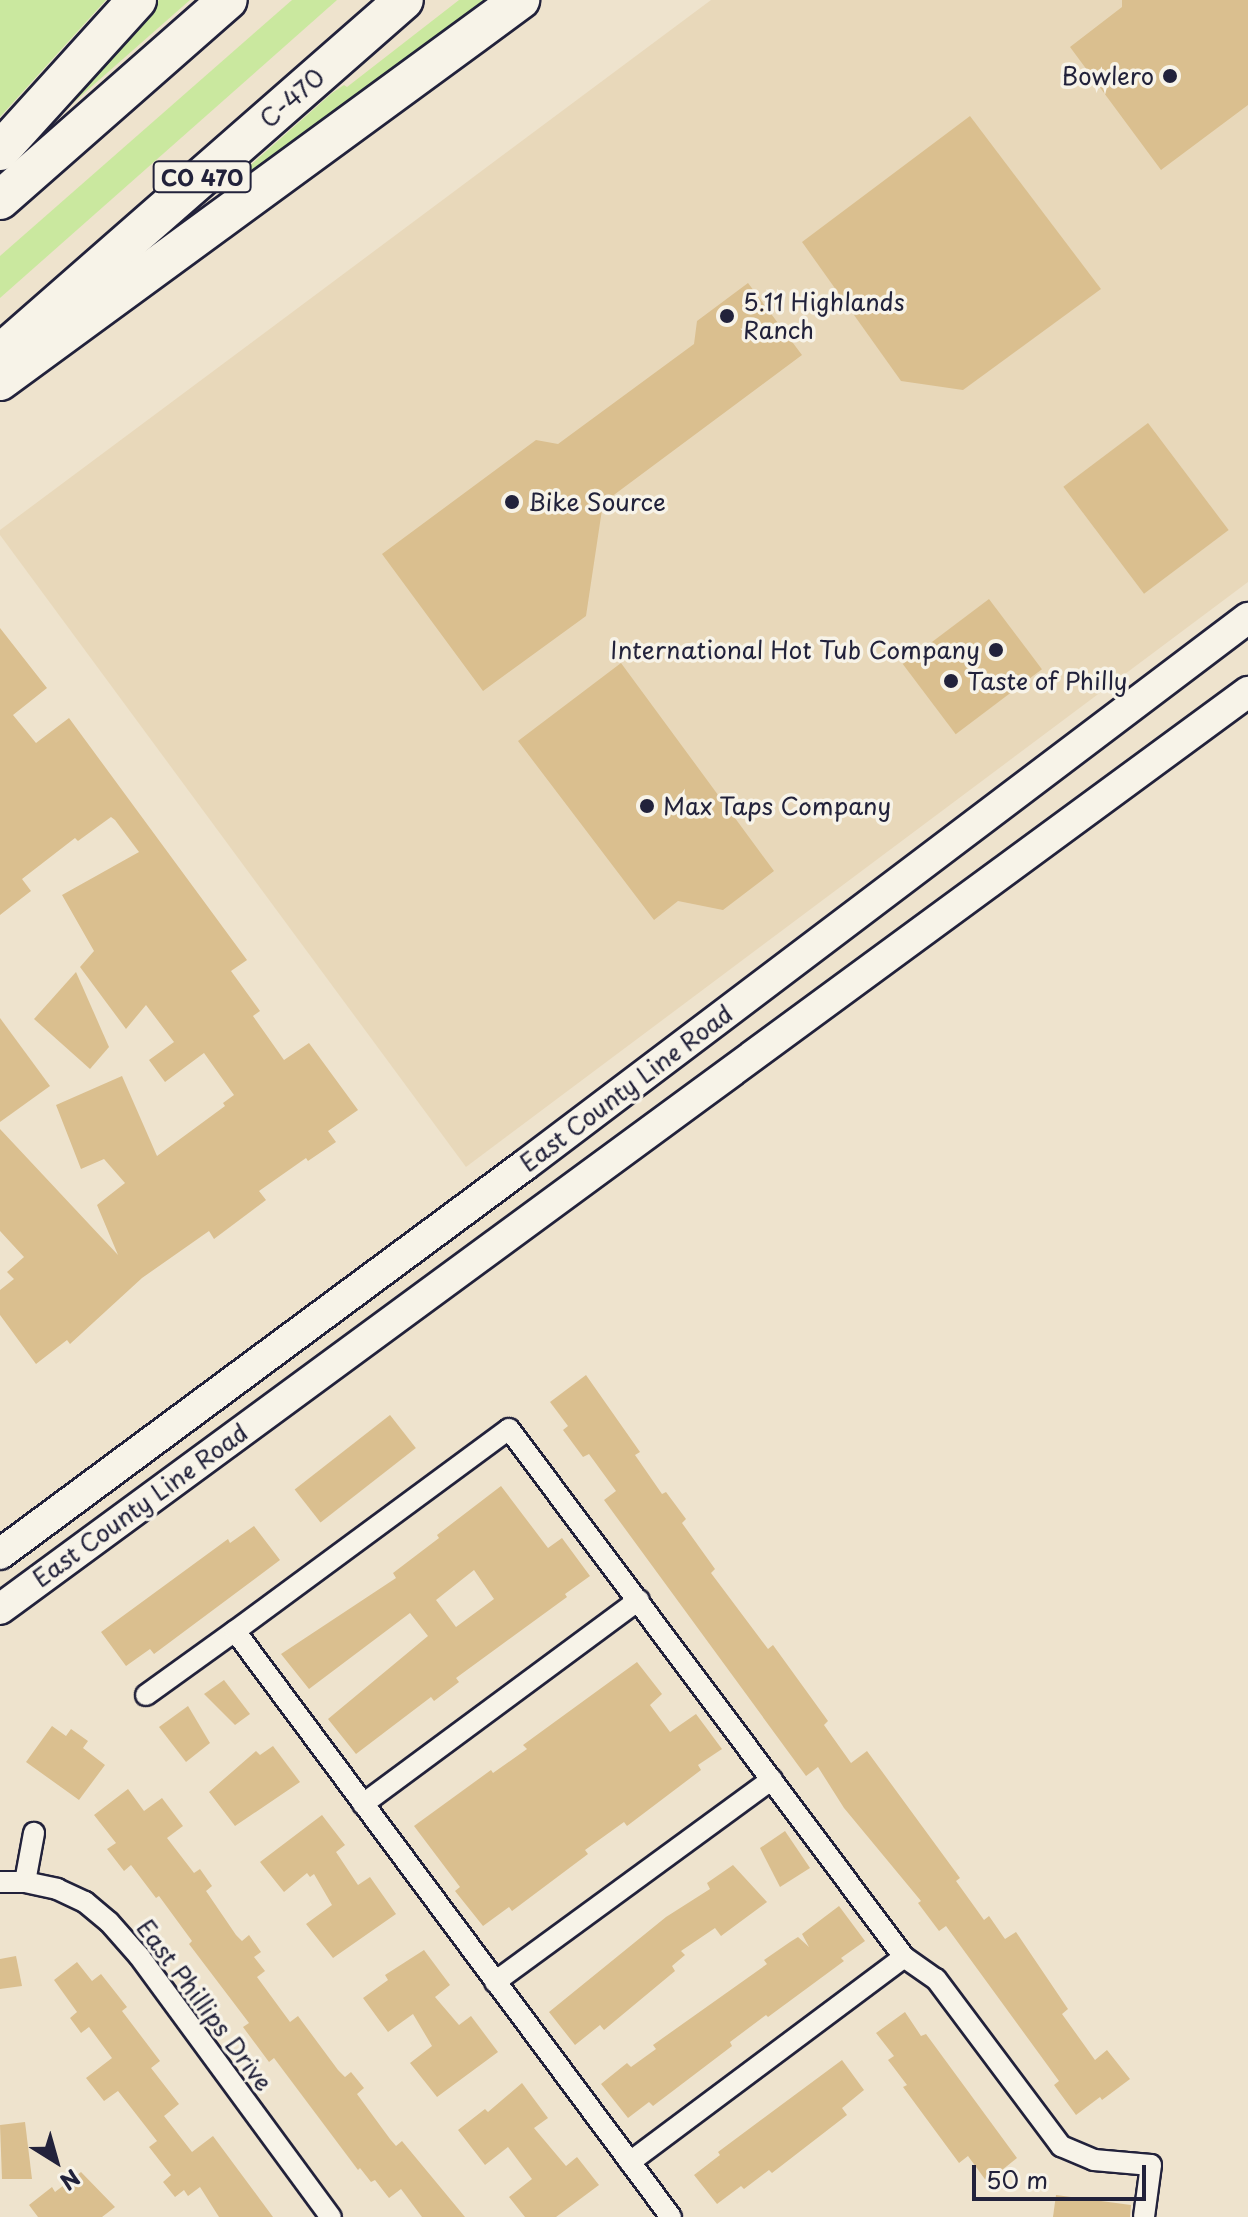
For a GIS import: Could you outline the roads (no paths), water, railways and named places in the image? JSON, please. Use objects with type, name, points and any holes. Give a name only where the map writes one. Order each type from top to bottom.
[{"type":"highway","points":[[0,151],[137,0]]},
{"type":"highway","points":[[0,200],[228,0]]},
{"type":"highway","name":"C-470","points":[[0,354],[404,0]]},
{"type":"highway","points":[[0,381],[520,0]]},
{"type":"main road","name":"East County Line Road","points":[[0,1554],[538,1156],[1248,618]]},
{"type":"main road","name":"East County Line Road","points":[[0,1609],[1248,692]]},
{"type":"street","points":[[146,1695],[509,1429],[904,1957],[936,1979],[1061,2146],[1094,2160],[1151,2165],[1144,2217]]},
{"type":"street","points":[[363,1804],[639,1600]]},
{"type":"street","points":[[235,1631],[671,2217]]},
{"type":"street","points":[[495,1982],[772,1779]]},
{"type":"street","points":[[25,1882],[34,1833]]},
{"type":"street","name":"East Phillips Drive","points":[[0,1882],[25,1882],[57,1889],[85,1902],[109,1922],[139,1956],[331,2217]]},
{"type":"street","points":[[630,2162],[904,1957]]},
{"type":"place","name":"Bowlero","points":[[1170,76]]},
{"type":"place","name":"5.11 Highlands Ranch","points":[[727,316]]},
{"type":"place","name":"Bike Source","points":[[512,502]]},
{"type":"place","name":"International Hot Tub Company","points":[[996,650]]},
{"type":"place","name":"Taste of Philly","points":[[951,681]]},
{"type":"place","name":"Max Taps Company","points":[[647,806]]}]
